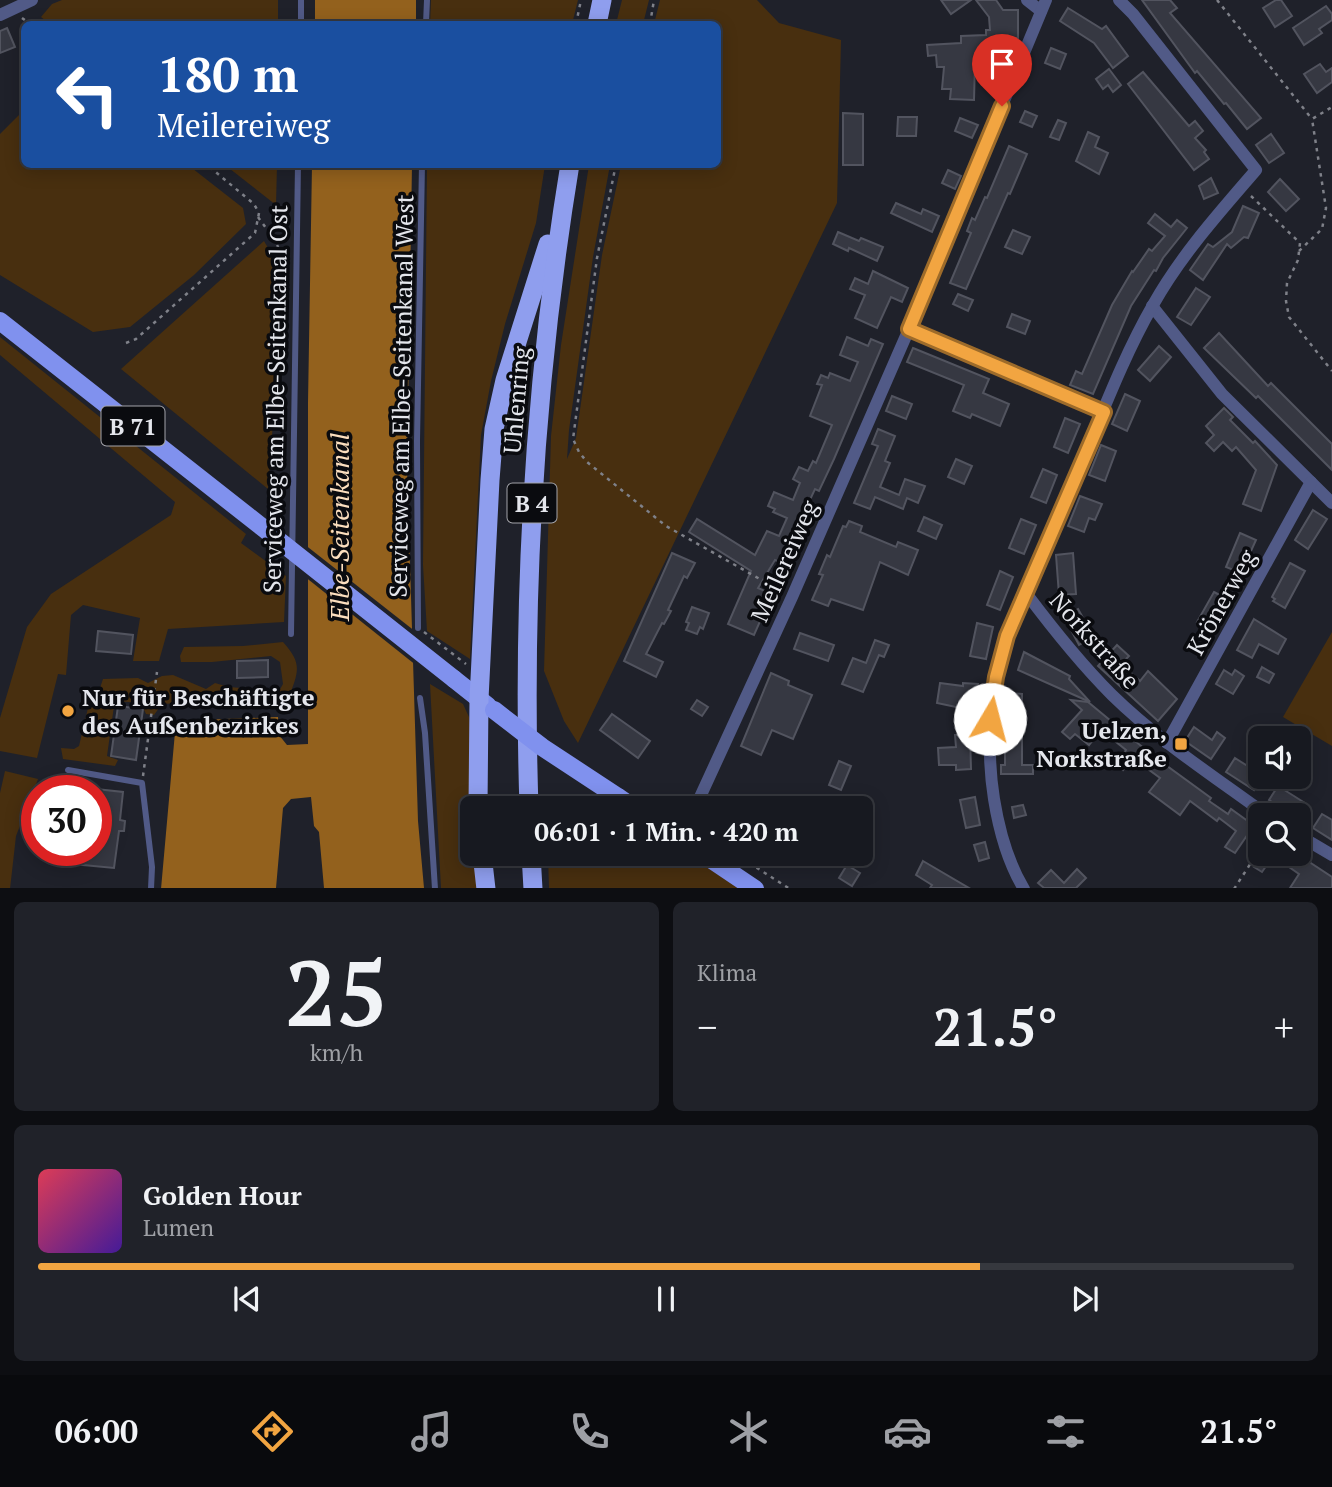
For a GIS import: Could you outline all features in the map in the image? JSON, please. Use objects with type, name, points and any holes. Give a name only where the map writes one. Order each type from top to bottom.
[{"type":"highway","points":[[598,21],[602,0]]},
{"type":"highway","name":"Uhlenring","points":[[529,796],[528,634],[533,490],[544,351],[569,168]]},
{"type":"highway","points":[[457,681],[472,681],[494,429],[517,340],[564,200]]},
{"type":"highway","points":[[473,668],[487,705],[479,796]]},
{"type":"highway","points":[[483,866],[486,888]]},
{"type":"highway","points":[[532,866],[533,888]]},
{"type":"main road","name":"B 71","points":[[0,321],[487,705],[542,747],[616,796]]},
{"type":"main road","points":[[721,866],[755,888]]},
{"type":"street","points":[[0,15],[32,0]]},
{"type":"street","name":"Meilereiweg","points":[[701,796],[792,597],[909,329],[1044,6],[1027,0]]},
{"type":"street","points":[[1024,888],[1013,869],[1000,831],[992,786],[989,740],[1001,656],[1128,353],[1152,306],[1184,257],[1256,170],[1133,14],[1119,0]]},
{"type":"street","points":[[1152,306],[1222,394],[1332,503]]},
{"type":"street","points":[[909,329],[1104,412]]},
{"type":"street","name":"Krönerweg","points":[[1167,743],[1311,482]]},
{"type":"street","name":"Norkstraße","points":[[1026,593],[1069,650],[1114,696],[1167,743],[1250,803]]},
{"type":"street","points":[[1311,843],[1332,855]]},
{"type":"lane","points":[[301,0],[301,21]]},
{"type":"lane","points":[[426,21],[427,0]]},
{"type":"lane","name":"Serviceweg am Elbe-Seitenkanal Ost","points":[[291,634],[298,168]]},
{"type":"lane","name":"Serviceweg am Elbe-Seitenkanal West","points":[[418,628],[417,441],[422,168]]},
{"type":"lane","points":[[420,698],[425,733],[435,888]]},
{"type":"lane","points":[[68,770],[142,783],[152,867],[151,888]]},
{"type":"path","points":[[577,21],[581,0]]},
{"type":"path","points":[[650,21],[654,0]]},
{"type":"path","points":[[1217,0],[1312,119],[1326,208],[1322,229],[1299,251]]},
{"type":"path","points":[[1312,119],[1332,107]]},
{"type":"path","points":[[211,168],[254,204],[258,217],[282,251],[282,264],[295,270]]},
{"type":"path","points":[[615,168],[597,258],[573,439],[579,453],[587,462],[666,526],[792,597]]},
{"type":"path","points":[[1242,187],[1300,243],[1298,260],[1287,283],[1286,301],[1290,317],[1332,371]]},
{"type":"path","points":[[125,343],[136,339],[247,242],[255,233],[258,217]]},
{"type":"path","points":[[418,628],[473,668]]},
{"type":"path","points":[[142,783],[157,672]]},
{"type":"path","points":[[754,866],[790,888]]},
{"type":"path","points":[[1234,888],[1249,866]]},
{"type":"shaded area","points":[[62,0],[278,0],[278,21],[46,21],[41,17],[52,4]]},
{"type":"shaded area","points":[[431,0],[578,0],[573,21],[430,21]]},
{"type":"shaded area","points":[[622,0],[649,0],[644,21],[617,21]]},
{"type":"shaded area","points":[[660,0],[757,0],[779,23],[841,40],[837,203],[578,743],[564,721],[544,671],[551,436],[561,345],[589,168],[609,168],[593,257],[567,459],[576,438],[602,255],[620,168],[721,168],[721,21],[655,21]]},
{"type":"shaded area","points":[[21,113],[21,168],[192,168],[243,208],[246,224],[194,275],[130,327],[93,332],[0,275],[0,134]]},
{"type":"shaded area","points":[[229,168],[277,168],[276,205]]},
{"type":"shaded area","points":[[427,168],[545,168],[536,223],[505,324],[481,435],[470,659],[427,631],[423,565]]},
{"type":"shaded area","points":[[264,241],[284,276],[268,489],[121,369]]},
{"type":"shaded area","points":[[0,337],[246,534],[241,543],[286,576],[284,622],[168,629],[159,661],[133,661],[140,618],[83,605],[71,615],[66,675],[58,674],[37,758],[0,751],[0,718],[27,627],[51,594],[171,515],[175,502],[0,355]]},
{"type":"shaded area","points":[[1332,632],[1332,746],[1311,734],[1311,726],[1298,726],[1283,717]]},
{"type":"shaded area","points":[[283,642],[296,662],[297,674],[289,697],[278,703],[248,701],[229,706],[200,702],[162,704],[154,715],[146,714],[141,703],[116,701],[107,756],[118,760],[115,766],[63,759],[61,748],[74,749],[79,746],[92,691],[100,688],[103,679],[138,678],[148,683],[162,676],[173,675],[206,689],[215,683],[229,687],[279,691],[283,684],[280,662],[271,656],[181,662],[180,656],[184,647]]},
{"type":"shaded area","points":[[430,684],[463,704],[472,734],[470,796],[460,796],[460,866],[474,866],[478,888],[441,888]]},
{"type":"shaded area","points":[[5,771],[22,775],[21,823],[16,836],[10,888],[0,888],[0,793]]},
{"type":"shaded area","points":[[548,866],[704,866],[740,888],[549,888]]},
{"type":"water","points":[[315,0],[416,0],[416,21],[315,21]]},
{"type":"water","name":"Elbe-Seitenkanal","points":[[312,168],[412,168],[407,468],[418,821],[424,888],[324,888],[319,832],[314,826],[311,797],[291,799],[283,808],[276,888],[161,888],[176,721],[278,717],[279,735],[287,745],[308,744],[308,403]]},
{"type":"pier","points":[[304,544],[416,632],[417,666],[304,576]]},
{"type":"building","points":[[941,0],[971,0],[951,14]]},
{"type":"building","points":[[976,0],[996,0],[1003,10],[1018,10],[1018,38],[1011,38],[1011,47],[1004,48],[1004,56],[982,57],[982,62],[975,62],[974,100],[950,99],[951,89],[942,89],[944,67],[937,67],[936,55],[928,56],[927,45],[961,43],[961,36],[986,35],[986,30],[990,30],[989,17]]},
{"type":"building","points":[[1142,0],[1170,0],[1177,8],[1170,13],[1261,118],[1247,129],[1197,71],[1195,73]]},
{"type":"building","points":[[1281,0],[1292,16],[1275,27],[1263,8]]},
{"type":"building","points":[[1326,6],[1332,14],[1332,20],[1319,29],[1322,33],[1304,45],[1293,28]]},
{"type":"building","points":[[1068,8],[1102,29],[1106,26],[1128,56],[1113,68],[1094,43],[1060,21]]},
{"type":"building","points":[[7,28],[15,47],[0,53],[0,31]]},
{"type":"building","points":[[1051,48],[1066,54],[1060,69],[1045,63]]},
{"type":"building","points":[[1320,64],[1326,72],[1332,68],[1332,82],[1317,93],[1304,74]]},
{"type":"building","points":[[1109,69],[1121,85],[1113,92],[1108,85],[1103,89],[1096,79]]},
{"type":"building","points":[[1143,72],[1189,126],[1195,121],[1203,131],[1195,138],[1206,150],[1204,152],[1209,159],[1194,170],[1128,84]]},
{"type":"building","points":[[1025,111],[1037,116],[1032,127],[1020,122]]},
{"type":"building","points":[[843,113],[863,114],[863,165],[843,165]]},
{"type":"building","points":[[898,117],[917,117],[916,136],[897,136]]},
{"type":"building","points":[[960,118],[978,125],[972,138],[955,131]]},
{"type":"building","points":[[1058,120],[1066,123],[1059,140],[1050,137]]},
{"type":"building","points":[[1088,132],[1099,137],[1095,147],[1108,153],[1099,174],[1076,161]]},
{"type":"building","points":[[1271,134],[1284,153],[1269,163],[1256,145]]},
{"type":"building","points":[[1009,146],[1027,154],[966,289],[950,283],[971,233],[967,231],[972,218],[975,220],[985,197],[987,198]]},
{"type":"building","points":[[948,170],[961,176],[955,189],[942,183]]},
{"type":"building","points":[[1211,178],[1218,193],[1204,199],[1199,186]]},
{"type":"building","points":[[1280,179],[1299,199],[1286,211],[1268,192]]},
{"type":"building","points":[[896,203],[921,214],[923,209],[939,216],[932,232],[891,213]]},
{"type":"building","points":[[1243,206],[1259,213],[1248,238],[1244,237],[1231,248],[1227,244],[1203,280],[1190,270],[1208,244],[1213,247],[1232,232]]},
{"type":"building","points":[[1155,214],[1171,227],[1177,220],[1187,228],[1156,271],[1154,270],[1131,306],[1093,394],[1070,385],[1076,371],[1082,374],[1112,305],[1132,271],[1149,249],[1152,251],[1165,236],[1148,223]]},
{"type":"building","points":[[1013,230],[1030,237],[1022,254],[1005,247]]},
{"type":"building","points":[[838,232],[883,247],[877,261],[833,244]]},
{"type":"building","points":[[873,271],[908,288],[902,302],[891,297],[877,328],[855,318],[865,295],[850,289],[855,278],[868,284]]},
{"type":"building","points":[[1196,288],[1210,297],[1191,325],[1177,317]]},
{"type":"building","points":[[958,294],[973,300],[968,311],[953,304]]},
{"type":"building","points":[[1012,314],[1030,321],[1025,334],[1007,327]]},
{"type":"building","points":[[1219,333],[1268,386],[1271,383],[1332,444],[1332,470],[1258,396],[1256,398],[1204,348]]},
{"type":"building","points":[[847,337],[868,346],[871,339],[883,344],[834,459],[819,491],[815,489],[801,519],[805,521],[785,564],[775,560],[758,588],[772,594],[754,635],[728,624],[751,571],[689,532],[697,519],[755,555],[767,531],[779,536],[787,518],[773,512],[775,509],[768,506],[774,492],[793,500],[800,483],[793,479],[799,467],[808,471],[813,461],[816,463],[832,425],[810,416],[822,385],[817,384],[821,375],[828,378],[830,373],[850,381],[858,362],[840,355]]},
{"type":"building","points":[[1159,346],[1171,357],[1150,381],[1138,370]]},
{"type":"building","points":[[913,348],[989,379],[983,393],[1009,404],[1000,426],[972,414],[970,418],[953,411],[964,385],[907,362]]},
{"type":"building","points":[[1125,394],[1140,401],[1127,431],[1112,424]]},
{"type":"building","points":[[892,396],[912,404],[906,419],[886,411]]},
{"type":"building","points":[[1224,408],[1233,417],[1230,420],[1253,443],[1255,441],[1277,465],[1261,511],[1243,504],[1256,470],[1236,447],[1232,451],[1223,442],[1214,451],[1206,443],[1214,435],[1206,426]]},
{"type":"building","points":[[1065,418],[1080,424],[1068,453],[1054,447]]},
{"type":"building","points":[[878,429],[895,436],[885,461],[890,463],[880,487],[899,495],[905,479],[925,486],[918,503],[907,498],[903,509],[875,497],[870,509],[854,503],[878,446],[872,444]]},
{"type":"building","points":[[1101,445],[1116,451],[1105,481],[1089,475]]},
{"type":"building","points":[[956,459],[972,466],[964,484],[948,477]]},
{"type":"building","points":[[1043,469],[1057,475],[1046,503],[1031,497]]},
{"type":"building","points":[[1080,496],[1102,504],[1095,520],[1089,518],[1084,532],[1068,526]]},
{"type":"building","points":[[1313,510],[1327,519],[1308,549],[1295,540]]},
{"type":"building","points":[[924,517],[942,525],[936,539],[918,531]]},
{"type":"building","points":[[1021,519],[1036,525],[1024,554],[1009,548]]},
{"type":"building","points":[[849,521],[862,526],[860,532],[896,547],[898,542],[918,550],[908,575],[880,562],[863,610],[831,599],[828,606],[812,600],[823,575],[819,574],[827,555],[830,557],[843,526],[846,527]]},
{"type":"building","points":[[1240,533],[1256,540],[1241,573],[1226,567]]},
{"type":"building","points":[[672,553],[695,563],[687,578],[684,576],[668,610],[671,611],[646,654],[663,662],[656,677],[624,661]]},
{"type":"building","points":[[1073,553],[1076,594],[1059,595],[1056,555]]},
{"type":"building","points":[[1290,563],[1305,571],[1285,608],[1273,601],[1275,599],[1272,597]]},
{"type":"building","points":[[1000,571],[1013,577],[1000,610],[987,605]]},
{"type":"building","points":[[1214,592],[1229,600],[1213,631],[1197,622]]},
{"type":"building","points":[[692,607],[709,613],[703,629],[700,627],[697,634],[686,630]]},
{"type":"building","points":[[1078,609],[1094,637],[1079,645],[1064,617]]},
{"type":"building","points":[[1254,619],[1286,639],[1278,654],[1259,644],[1252,658],[1237,650]]},
{"type":"building","points":[[977,623],[993,627],[986,659],[970,656]]},
{"type":"building","points":[[98,631],[133,635],[131,654],[96,651]]},
{"type":"building","points":[[800,633],[834,645],[828,661],[794,649]]},
{"type":"building","points":[[875,640],[889,645],[884,657],[879,655],[863,692],[842,684],[853,658],[866,663]]},
{"type":"building","points":[[1117,645],[1129,656],[1121,664],[1140,681],[1148,671],[1177,699],[1158,721],[1098,666]]},
{"type":"building","points":[[1024,652],[1070,676],[1069,679],[1090,702],[1018,670]]},
{"type":"building","points":[[268,660],[268,677],[237,678],[237,661]]},
{"type":"building","points":[[1262,667],[1274,674],[1269,683],[1257,677]]},
{"type":"building","points":[[1224,670],[1232,675],[1235,670],[1244,676],[1233,694],[1216,684]]},
{"type":"building","points":[[771,673],[789,681],[788,685],[812,695],[793,739],[772,730],[761,755],[741,746]]},
{"type":"building","points":[[940,683],[963,686],[963,683],[978,684],[975,711],[937,703]]},
{"type":"building","points":[[1011,693],[1022,694],[1022,765],[1033,765],[1033,774],[1001,774],[1001,765],[1005,765],[1005,732],[1009,726]]},
{"type":"building","points":[[697,700],[708,707],[702,716],[691,709]]},
{"type":"building","points":[[1071,700],[1088,702],[1152,755],[1211,798],[1209,801],[1228,814],[1231,809],[1248,821],[1248,838],[1246,837],[1235,853],[1225,847],[1236,831],[1219,818],[1217,821],[1190,801],[1180,815],[1149,792],[1160,778],[1133,758],[1123,770],[1116,764],[1126,750],[1101,730],[1089,745],[1075,734],[1070,739],[1062,732],[1082,710]]},
{"type":"building","points":[[118,706],[143,709],[136,760],[111,756]]},
{"type":"building","points":[[612,714],[650,741],[638,758],[600,730]]},
{"type":"building","points":[[1194,727],[1212,740],[1217,732],[1225,738],[1211,759],[1185,741]]},
{"type":"building","points":[[955,735],[970,735],[971,769],[956,770],[956,765],[939,765],[938,748],[956,747]]},
{"type":"building","points":[[1235,758],[1248,766],[1248,786],[1226,772]]},
{"type":"building","points":[[839,761],[851,766],[841,790],[829,785]]},
{"type":"building","points":[[1276,789],[1283,789],[1305,803],[1274,803],[1269,800]]},
{"type":"building","points":[[112,791],[123,792],[120,820],[125,821],[124,831],[119,831],[114,868],[94,866],[112,866]]},
{"type":"building","points":[[975,797],[980,825],[966,828],[960,800]]},
{"type":"building","points":[[1023,805],[1026,815],[1014,818],[1012,807]]},
{"type":"building","points":[[1322,814],[1332,820],[1332,840],[1313,828]]},
{"type":"building","points":[[985,842],[989,858],[979,861],[974,845]]},
{"type":"building","points":[[923,861],[969,888],[930,888],[932,885],[916,875]]},
{"type":"building","points":[[1311,863],[1332,877],[1332,888],[1290,888],[1299,874],[1287,866],[1311,866]]},
{"type":"building","points":[[846,866],[860,873],[852,886],[839,878]]},
{"type":"building","points":[[1255,866],[1266,866],[1262,872]]},
{"type":"building","points":[[1077,869],[1086,878],[1076,888],[1044,888],[1038,883],[1051,870],[1064,883]]},
{"type":"place","name":"Nur für Beschäftigte des Außenbezirkes","points":[[68,711]]},
{"type":"place","name":"Uelzen, Norkstraße","points":[[1181,744]]},
{"type":"route","points":[[990,719],[996,677],[1007,636],[1104,412],[909,329],[1002,106]]}]
